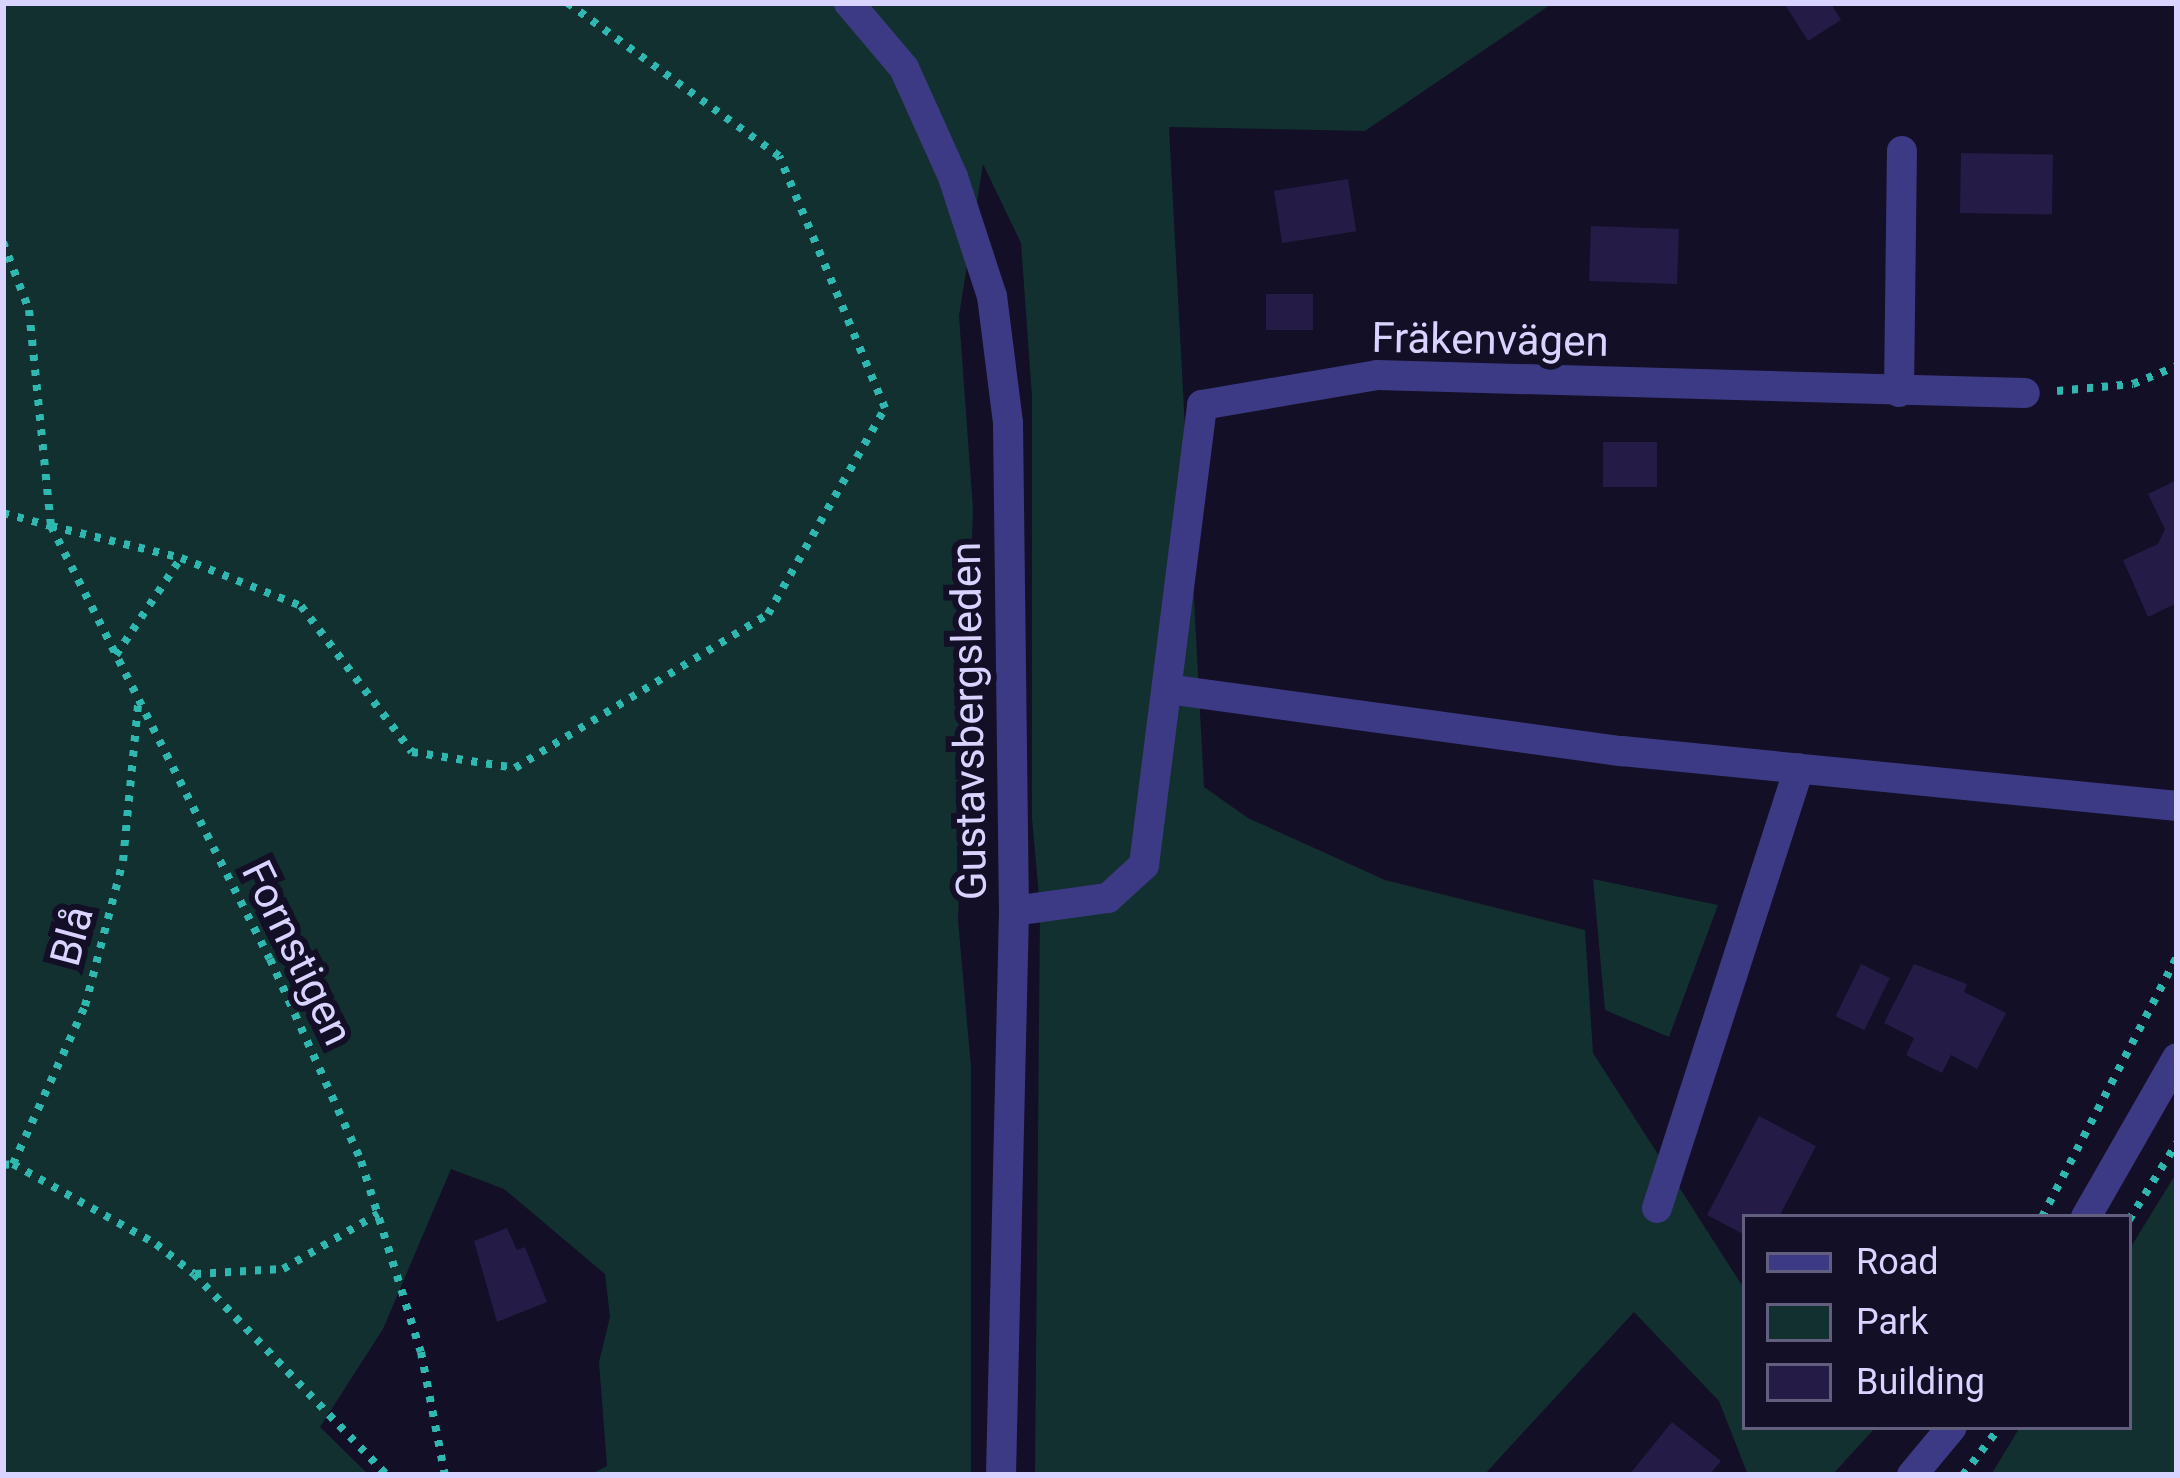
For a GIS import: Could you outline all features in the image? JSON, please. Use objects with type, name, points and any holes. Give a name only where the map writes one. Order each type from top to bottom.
[{"type":"street","name":"Gustavsbergsleden","points":[[849,3],[904,68],[992,296],[1008,423],[1014,911],[1000,1475]]},
{"type":"street","points":[[1899,392],[1902,151]]},
{"type":"street","name":"Fräkenvägen","points":[[1014,911],[1108,898],[1144,866],[1202,405],[1377,375],[2025,393]]},
{"type":"street","points":[[1167,688],[1799,768],[2177,806]]},
{"type":"street","points":[[1657,1208],[1799,768]]},
{"type":"street","points":[[2088,1214],[2177,1058]]},
{"type":"street","points":[[1912,1475],[1950,1430]]},
{"type":"path","points":[[3,513],[181,558],[301,606],[412,752],[515,768],[768,614],[885,408],[779,156],[568,3]]},
{"type":"path","points":[[3,242],[29,310],[51,526]]},
{"type":"path","points":[[2025,393],[2133,384],[2177,366]]},
{"type":"path","name":"Fornstigen","points":[[51,526],[270,959],[378,1214],[422,1352],[445,1475]]},
{"type":"path","points":[[116,655],[181,558]]},
{"type":"path","name":"Blå","points":[[8,1165],[85,1006],[138,772],[138,700]]},
{"type":"path","points":[[2044,1214],[2177,957]]},
{"type":"path","points":[[2132,1215],[2177,1142]]},
{"type":"path","points":[[8,1165],[156,1244],[194,1274],[387,1475]]},
{"type":"path","points":[[194,1274],[283,1269],[378,1214]]},
{"type":"path","points":[[1963,1475],[1998,1430]]},
{"type":"green space","points":[[3,3],[1553,3],[1365,131],[1169,127],[1204,787],[1248,818],[1385,880],[1585,930],[1593,1053],[1742,1285],[1742,1430],[1873,1430],[1832,1475],[1748,1475],[1719,1401],[1634,1312],[1484,1475],[1035,1475],[1040,908],[1032,818],[1032,397],[1021,243],[983,164],[959,316],[973,509],[958,920],[971,1067],[971,1475],[589,1475],[607,1466],[599,1362],[610,1317],[605,1274],[504,1189],[451,1169],[383,1329],[320,1427],[369,1475],[3,1475]]},
{"type":"green space","points":[[1593,879],[1718,905],[1669,1037],[1605,1010]]},
{"type":"green space","points":[[2177,1172],[2177,1475],[1991,1475],[2018,1430],[2132,1430],[2132,1245]]},
{"type":"building","points":[[1784,3],[1831,3],[1841,20],[1808,41]]},
{"type":"building","points":[[1961,153],[2053,155],[2052,215],[1960,213]]},
{"type":"building","points":[[1348,179],[1356,231],[1282,243],[1274,191]]},
{"type":"building","points":[[1591,226],[1679,229],[1677,284],[1589,281]]},
{"type":"building","points":[[1266,294],[1313,294],[1313,330],[1266,330]]},
{"type":"building","points":[[1603,442],[1657,442],[1657,487],[1603,487]]},
{"type":"building","points":[[2177,480],[2177,603],[2148,617],[2123,560],[2158,544],[2165,529],[2148,494]]},
{"type":"building","points":[[1861,964],[1890,978],[1864,1030],[1836,1016]]},
{"type":"building","points":[[1914,964],[1967,984],[1964,992],[2006,1013],[1977,1069],[1951,1055],[1942,1073],[1906,1055],[1914,1038],[1884,1023]]},
{"type":"building","points":[[1759,1116],[1816,1146],[1781,1214],[1742,1214],[1742,1233],[1707,1215]]},
{"type":"building","points":[[507,1228],[517,1250],[525,1247],[547,1302],[497,1322],[474,1241]]},
{"type":"building","points":[[1672,1422],[1721,1461],[1709,1475],[1629,1475]]}]
